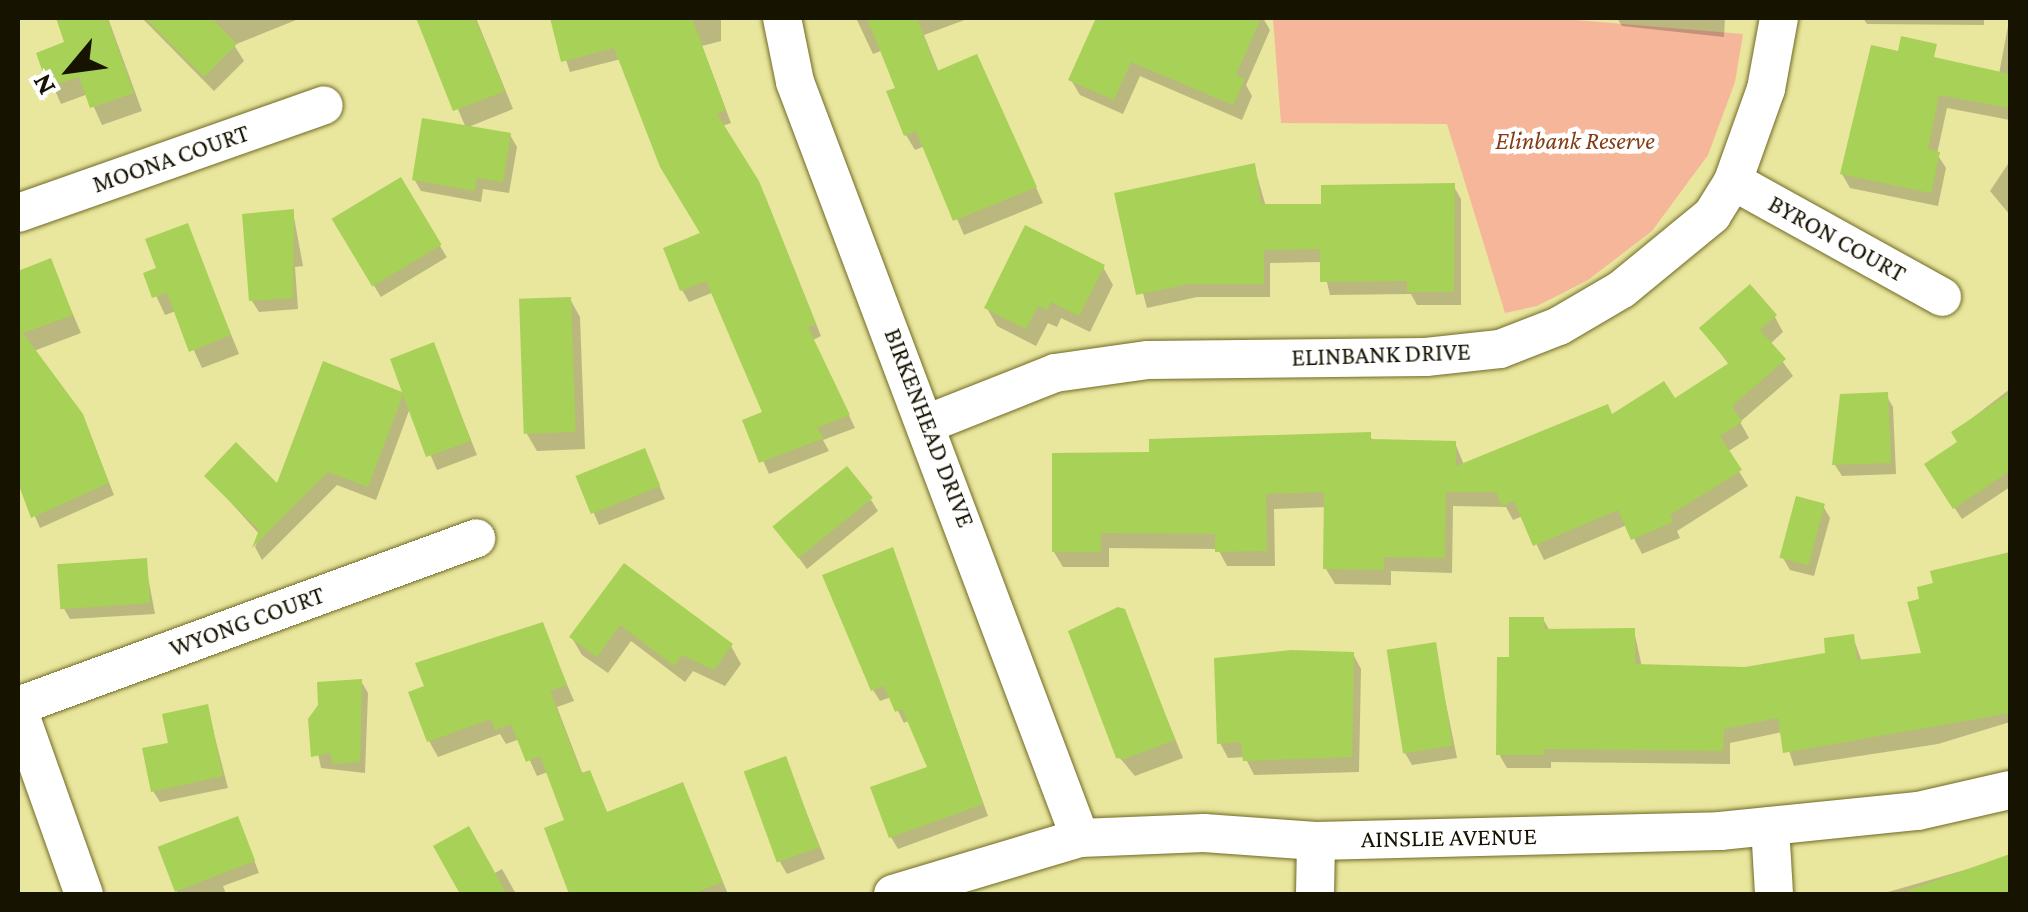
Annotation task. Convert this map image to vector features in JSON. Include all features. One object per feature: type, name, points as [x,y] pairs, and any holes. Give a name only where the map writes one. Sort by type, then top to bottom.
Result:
[{"type":"street","name":"BIRKENHEAD DRIVE","points":[[782,18],[800,99],[929,424],[1080,838]]},
{"type":"street","name":"ELINBANK DRIVE","points":[[929,424],[1055,373],[1148,360],[1426,357],[1500,349],[1560,326],[1636,279],[1712,214],[1733,181],[1766,88],[1779,18]]},
{"type":"street","name":"MOONA COURT","points":[[18,213],[324,105]]},
{"type":"street","name":"BYRON COURT","points":[[1733,181],[1942,297]]},
{"type":"street","name":"WYONG COURT","points":[[18,707],[476,538]]},
{"type":"street","points":[[18,707],[84,894]]},
{"type":"street","name":"AINSLIE AVENUE","points":[[893,894],[1080,838],[1204,833],[1316,841],[1770,826],[1918,811],[2010,790]]},
{"type":"street","points":[[1770,826],[1774,894]]},
{"type":"street","points":[[1315,894],[1316,841]]},
{"type":"green space","name":"Elinbank Reserve","points":[[1273,18],[1552,18],[1743,34],[1735,82],[1708,155],[1652,231],[1588,280],[1537,306],[1505,313],[1447,124],[1281,123]]},
{"type":"building","points":[[56,18],[107,18],[134,93],[90,108],[79,77],[48,87],[36,53],[64,42]]},
{"type":"building","points":[[145,18],[211,18],[237,44],[204,77]]},
{"type":"building","points":[[416,18],[475,18],[505,91],[453,111]]},
{"type":"building","points":[[550,18],[692,18],[726,110],[717,114],[759,181],[816,324],[808,327],[850,415],[817,428],[824,438],[759,463],[742,420],[762,412],[706,281],[680,291],[663,248],[700,233],[660,167],[614,48],[561,62]]},
{"type":"building","points":[[867,18],[917,18],[937,71],[977,54],[1037,187],[953,221],[916,131],[904,136],[886,91],[895,88]]},
{"type":"building","points":[[1096,18],[1261,18],[1236,75],[1245,79],[1233,105],[1131,62],[1114,100],[1068,80]]},
{"type":"building","points":[[1901,36],[1937,44],[1934,57],[2010,74],[2010,108],[1939,95],[1928,149],[1940,152],[1931,193],[1840,174],[1871,45],[1898,51]]},
{"type":"building","points":[[422,118],[511,133],[503,182],[477,178],[475,191],[412,180]]},
{"type":"building","points":[[1255,163],[1261,204],[1321,204],[1321,185],[1455,183],[1454,292],[1407,292],[1407,281],[1320,282],[1320,249],[1264,250],[1264,284],[1189,284],[1136,295],[1114,193]]},
{"type":"building","points":[[401,177],[442,245],[372,286],[332,219]]},
{"type":"building","points":[[294,209],[293,298],[249,301],[242,214]]},
{"type":"building","points":[[188,223],[231,335],[189,352],[167,293],[152,298],[143,273],[156,268],[145,239]]},
{"type":"building","points":[[1025,225],[1105,265],[1079,316],[1051,302],[1047,310],[1038,306],[1026,329],[984,308]]},
{"type":"building","points":[[51,258],[73,315],[23,333],[83,414],[109,483],[31,518],[18,483],[18,271]]},
{"type":"building","points":[[1750,284],[1777,315],[1760,330],[1786,359],[1732,406],[1742,422],[1720,436],[1742,470],[1670,515],[1673,522],[1631,540],[1618,510],[1533,546],[1514,501],[1502,506],[1496,492],[1446,492],[1445,558],[1384,557],[1384,570],[1323,569],[1324,492],[1266,494],[1267,551],[1215,552],[1215,534],[1101,533],[1101,552],[1052,552],[1052,453],[1149,452],[1149,439],[1371,432],[1371,439],[1456,441],[1456,466],[1608,404],[1612,414],[1664,381],[1675,398],[1729,363],[1699,328]]},
{"type":"building","points":[[571,297],[576,432],[524,434],[519,299]]},
{"type":"building","points":[[434,342],[471,441],[426,457],[403,395],[368,487],[328,472],[252,548],[259,530],[204,476],[236,442],[277,483],[323,361],[402,392],[390,359]]},
{"type":"building","points":[[1888,392],[1891,463],[1832,465],[1840,394]]},
{"type":"building","points":[[2010,393],[2010,471],[1953,509],[1924,464],[1957,442],[1951,432]]},
{"type":"building","points":[[645,448],[660,486],[591,514],[575,476]]},
{"type":"building","points":[[847,466],[873,498],[798,558],[772,526]]},
{"type":"building","points":[[1796,496],[1825,504],[1808,566],[1779,558]]},
{"type":"building","points":[[893,547],[983,804],[889,838],[870,787],[927,767],[902,709],[895,712],[884,686],[871,691],[822,575]]},
{"type":"building","points":[[2010,552],[2010,713],[1783,753],[1778,718],[1724,729],[1723,751],[1544,749],[1544,755],[1496,755],[1497,657],[1509,657],[1509,617],[1544,617],[1544,629],[1635,628],[1635,664],[1745,667],[1825,653],[1824,638],[1854,634],[1857,660],[1921,653],[1907,602],[1919,599],[1917,587],[1933,583],[1930,571]]},
{"type":"building","points":[[147,558],[150,603],[60,609],[57,564]]},
{"type":"building","points":[[624,563],[733,644],[714,670],[682,655],[674,666],[620,625],[597,657],[569,637]]},
{"type":"building","points":[[1118,607],[1125,609],[1175,740],[1124,759],[1116,758],[1068,631]]},
{"type":"building","points":[[543,622],[567,685],[550,691],[581,773],[590,770],[607,812],[683,782],[723,882],[692,894],[569,894],[544,828],[564,820],[540,756],[526,762],[511,724],[495,730],[491,719],[427,742],[408,692],[424,686],[415,663]]},
{"type":"building","points":[[1436,642],[1452,746],[1403,754],[1387,650]]},
{"type":"building","points":[[1291,650],[1354,652],[1352,757],[1243,761],[1241,742],[1217,744],[1214,658]]},
{"type":"building","points":[[362,679],[360,762],[333,764],[330,753],[311,757],[308,719],[318,705],[317,682]]},
{"type":"building","points":[[208,704],[223,776],[151,792],[142,748],[168,743],[162,714]]},
{"type":"building","points":[[786,756],[819,847],[777,863],[744,771]]},
{"type":"building","points":[[238,816],[255,861],[175,892],[158,847]]},
{"type":"building","points":[[469,826],[507,894],[460,894],[433,846]]},
{"type":"building","points":[[2010,854],[2010,894],[1909,894],[1909,890]]}]
